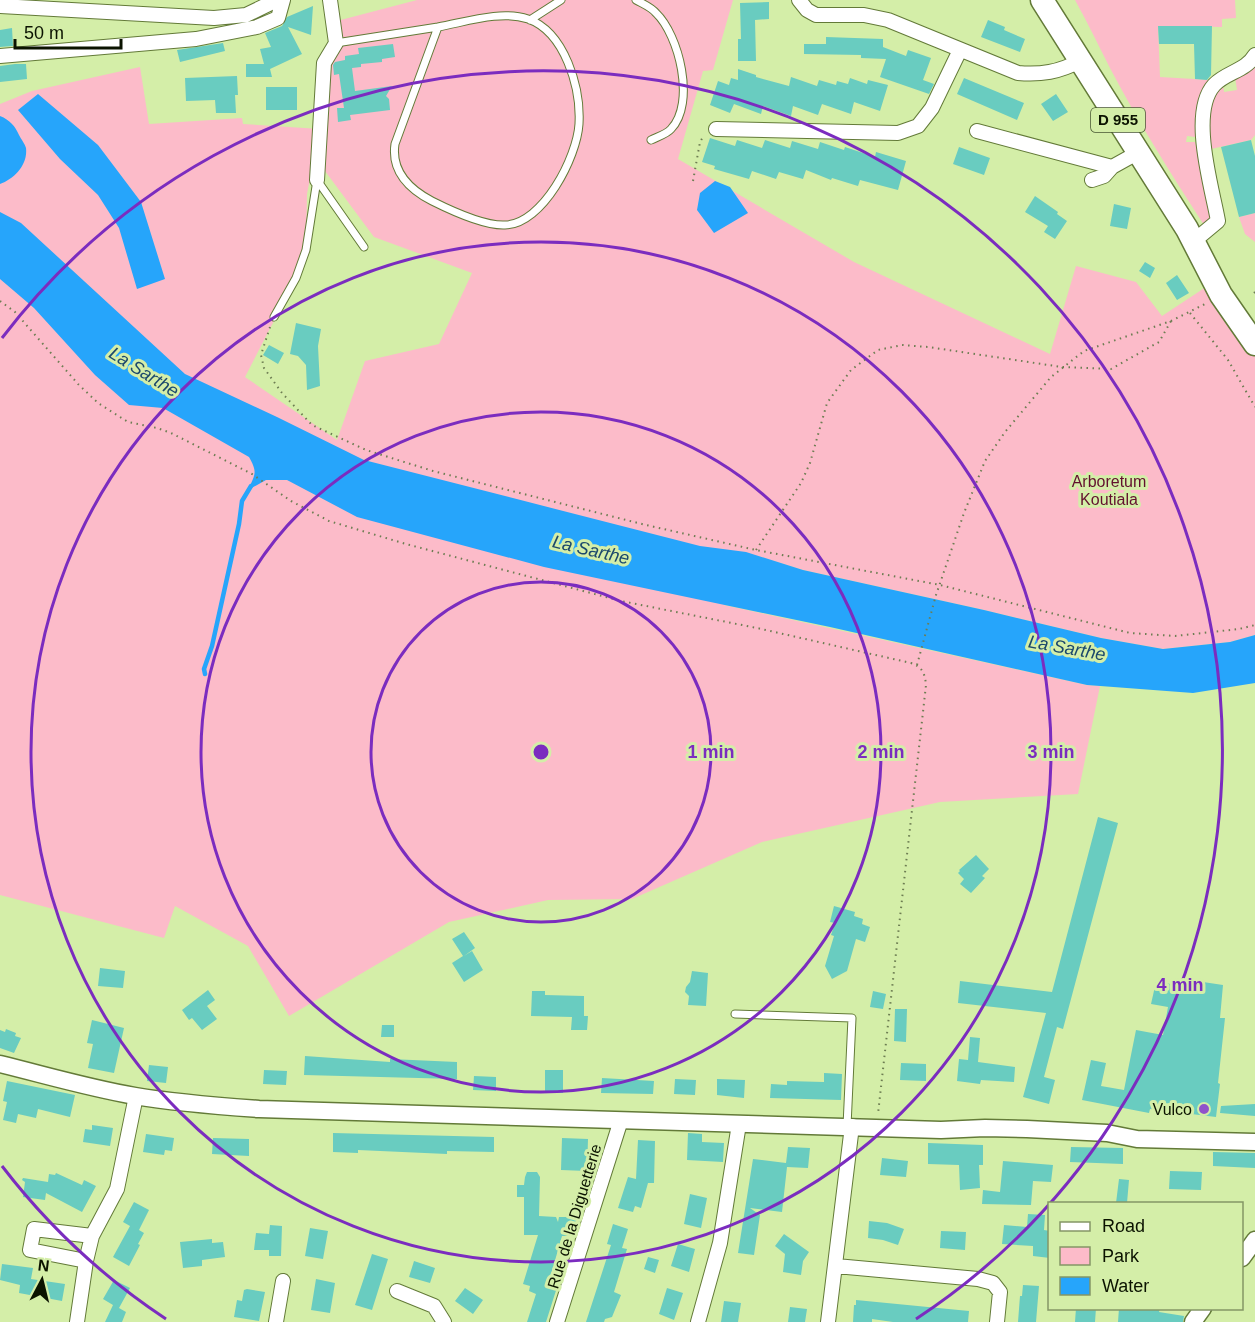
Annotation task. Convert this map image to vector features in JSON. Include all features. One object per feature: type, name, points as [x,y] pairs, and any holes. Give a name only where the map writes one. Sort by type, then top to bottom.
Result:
[{"type":"main road","name":"D 955","points":[[1042,0],[1194,241],[1210,277],[1255,344]]},
{"type":"main road","name":"D 955","points":[[1194,241],[1215,262],[1233,286],[1255,326]]},
{"type":"street","points":[[0,6],[214,18],[246,15],[277,0]]},
{"type":"street","points":[[0,56],[130,46],[196,39],[237,31],[257,27],[278,18],[283,0]]},
{"type":"street","points":[[317,180],[324,63],[336,43],[330,0]]},
{"type":"street","points":[[799,0],[807,10],[816,15],[864,15],[888,20],[1018,73],[1036,75],[1061,71],[1080,61]]},
{"type":"street","points":[[716,129],[897,133],[918,126],[932,108],[960,50]]},
{"type":"street","points":[[1194,241],[1218,222],[1201,126],[1206,96],[1216,83],[1250,64],[1255,55]]},
{"type":"street","points":[[977,131],[1112,167]]},
{"type":"street","points":[[1092,180],[1104,176],[1112,167],[1139,152]]},
{"type":"street","points":[[0,1064],[136,1096],[202,1105],[259,1109],[941,1130],[1027,1129],[1107,1133],[1137,1139],[1255,1142]]},
{"type":"street","points":[[77,1322],[92,1236],[117,1189],[136,1096]]},
{"type":"street","name":"Rue de la Diguetterie","points":[[557,1322],[621,1120]]},
{"type":"street","points":[[698,1322],[722,1233],[739,1124]]},
{"type":"street","points":[[828,1322],[836,1266],[849,1126]]},
{"type":"street","points":[[86,1261],[30,1250],[34,1229],[92,1236]]},
{"type":"street","points":[[1243,1257],[1255,1240]]},
{"type":"street","points":[[836,1266],[978,1279],[993,1283],[1000,1292],[997,1322]]},
{"type":"street","points":[[276,1322],[283,1281]]},
{"type":"street","points":[[397,1291],[434,1306],[444,1322]]},
{"type":"lane","points":[[530,20],[561,0]]},
{"type":"lane","points":[[636,0],[656,12],[672,36],[684,79],[681,112],[671,130],[651,140]]},
{"type":"lane","points":[[336,43],[504,16],[530,20],[553,35],[564,54],[576,90],[579,125],[570,158],[552,194],[532,215],[506,225],[483,221],[431,200],[403,179],[393,157],[395,144],[438,27]]},
{"type":"lane","points":[[317,180],[364,247]]},
{"type":"lane","points":[[274,317],[295,280],[306,250],[317,180]]},
{"type":"lane","points":[[735,1014],[852,1018],[849,1126]]},
{"type":"path","points":[[693,181],[700,142],[706,131],[716,129]]},
{"type":"path","points":[[917,665],[936,595],[964,513],[985,461],[1005,432],[1062,367],[1083,351],[1172,321],[1213,300]]},
{"type":"path","points":[[0,301],[15,312],[78,384],[99,403],[128,422],[157,428],[252,474],[291,501],[329,521],[621,602],[757,628],[917,665],[925,675],[926,685],[878,1117]]},
{"type":"path","points":[[1190,313],[1228,360],[1255,407]]},
{"type":"path","points":[[274,317],[261,354],[264,368],[282,393],[312,425],[366,450],[433,471],[636,522],[756,550],[940,585],[1130,633],[1175,636],[1255,625]]},
{"type":"path","points":[[756,550],[801,483],[810,463],[827,403],[851,370],[878,350],[902,345],[928,346],[1062,367],[1112,369],[1159,342],[1172,321]]},
{"type":"green space","name":"Arboretum Koutiala","points":[[417,0],[733,0],[713,70],[703,71],[678,159],[854,262],[1050,354],[1076,266],[1136,282],[1162,316],[1212,283],[1255,350],[1255,635],[1230,642],[1163,649],[1101,638],[803,570],[747,553],[724,605],[1100,686],[1078,794],[940,802],[762,842],[632,899],[548,900],[449,922],[289,1016],[248,946],[175,906],[164,938],[0,895],[0,104],[32,91],[140,67],[149,124],[242,118],[243,124],[320,129],[307,194],[306,250],[295,280],[245,377],[337,440],[365,361],[439,344],[472,273],[374,237],[325,171],[324,63],[336,43],[333,22]]},
{"type":"green space","points":[[1075,0],[1235,0],[1236,18],[1222,19],[1222,27],[1158,26],[1160,77],[1211,80],[1198,111],[1195,137],[1187,136],[1186,142],[1195,142],[1212,215],[1212,219],[1204,225],[1167,168],[1133,109]]},
{"type":"green space","points":[[1255,65],[1255,135],[1251,140],[1211,149],[1207,127],[1212,97],[1223,85],[1224,92],[1237,90],[1235,77]]},
{"type":"green space","points":[[1255,213],[1255,242],[1245,234],[1239,217]]},
{"type":"water","points":[[38,94],[98,145],[141,202],[165,279],[137,289],[119,228],[98,195],[60,159],[18,110]]},
{"type":"water","points":[[0,116],[16,129],[25,146],[26,154],[19,170],[10,179],[0,184]]},
{"type":"water","points":[[715,181],[730,187],[748,213],[714,233],[697,210],[700,193]]},
{"type":"water","name":"La Sarthe","points":[[0,212],[21,223],[185,374],[364,460],[700,546],[746,552],[803,570],[1101,638],[1163,649],[1230,642],[1255,635],[1255,683],[1193,693],[1087,685],[830,627],[544,567],[357,517],[287,480],[266,480],[248,490],[255,474],[249,457],[163,408],[129,405],[95,375],[34,308],[0,279]]},
{"type":"building","points":[[769,2],[769,19],[755,20],[756,61],[738,61],[738,39],[741,39],[740,3]]},
{"type":"building","points":[[313,6],[311,35],[288,27],[302,54],[270,69],[272,77],[246,77],[246,64],[264,64],[260,49],[271,47],[265,33],[282,26],[287,17]]},
{"type":"building","points":[[988,20],[1025,39],[1020,52],[981,37]]},
{"type":"building","points":[[1158,26],[1212,26],[1211,75],[1207,80],[1195,79],[1194,44],[1159,44]]},
{"type":"building","points":[[12,28],[13,46],[0,47],[0,30]]},
{"type":"building","points":[[826,37],[883,39],[883,47],[906,56],[908,50],[931,58],[923,80],[934,84],[929,94],[880,77],[886,59],[861,58],[861,55],[804,54],[804,44],[826,44]]},
{"type":"building","points":[[223,43],[225,51],[180,62],[177,50]]},
{"type":"building","points":[[393,44],[395,57],[352,68],[355,91],[392,86],[386,96],[389,99],[390,110],[350,115],[351,120],[338,122],[337,108],[344,108],[339,74],[334,75],[335,62],[345,60],[345,56],[359,54],[358,48]]},
{"type":"building","points":[[26,64],[27,79],[0,82],[0,66]]},
{"type":"building","points":[[738,69],[756,75],[756,77],[789,86],[791,77],[817,86],[819,80],[836,85],[837,81],[848,84],[850,78],[867,84],[868,80],[888,85],[880,111],[854,102],[851,114],[822,104],[818,115],[793,106],[791,116],[763,106],[761,114],[734,104],[730,113],[710,105],[718,81],[729,85],[731,78],[738,80]]},
{"type":"building","points":[[237,76],[236,113],[216,113],[215,100],[186,101],[185,78]]},
{"type":"building","points":[[964,78],[1024,103],[1017,120],[957,94]]},
{"type":"building","points":[[266,87],[297,87],[297,110],[266,110]]},
{"type":"building","points":[[1056,94],[1068,112],[1053,121],[1041,104]]},
{"type":"building","points":[[710,138],[735,146],[737,140],[762,148],[765,140],[790,148],[792,141],[818,149],[820,142],[875,157],[876,152],[906,161],[898,190],[860,180],[858,186],[832,178],[831,180],[806,170],[803,179],[779,172],[776,179],[752,171],[749,179],[714,169],[715,166],[702,162]]},
{"type":"building","points":[[1251,140],[1255,156],[1255,213],[1239,217],[1221,147]]},
{"type":"building","points":[[959,147],[990,158],[984,175],[953,164]]},
{"type":"building","points":[[1035,196],[1067,221],[1055,239],[1044,232],[1048,226],[1025,212]]},
{"type":"building","points":[[1114,204],[1131,208],[1127,229],[1110,226]]},
{"type":"building","points":[[1145,262],[1155,268],[1150,278],[1139,271]]},
{"type":"building","points":[[1177,275],[1189,293],[1177,300],[1166,283]]},
{"type":"building","points":[[296,323],[321,329],[318,346],[320,386],[307,390],[306,365],[298,356],[290,354]]},
{"type":"building","points":[[269,345],[284,353],[278,364],[263,355]]},
{"type":"building","points":[[1098,817],[1118,823],[1063,1029],[1057,1027],[1044,1077],[1055,1080],[1049,1104],[1023,1097],[1046,1013],[958,1003],[960,981],[1052,992]]},
{"type":"building","points":[[976,855],[989,869],[982,876],[985,878],[971,893],[960,884],[964,879],[958,873]]},
{"type":"building","points":[[834,906],[855,912],[854,916],[863,919],[862,924],[870,927],[865,942],[856,939],[847,971],[832,979],[825,966],[834,936],[831,935],[835,923],[830,922]]},
{"type":"building","points":[[464,932],[475,948],[464,956],[472,951],[483,970],[464,982],[452,963],[463,956],[452,939]]},
{"type":"building","points":[[100,968],[125,971],[123,988],[98,986]]},
{"type":"building","points":[[692,971],[708,973],[706,1006],[688,1005],[689,996],[685,992]]},
{"type":"building","points":[[1156,982],[1202,988],[1203,982],[1223,985],[1220,1018],[1225,1018],[1216,1117],[1150,1109],[1149,1113],[1082,1100],[1091,1060],[1106,1063],[1101,1086],[1124,1090],[1136,1030],[1163,1035],[1168,1007],[1151,1004]]},
{"type":"building","points":[[208,990],[215,1000],[207,1006],[217,1019],[202,1030],[192,1018],[189,1020],[182,1010]]},
{"type":"building","points":[[532,991],[545,991],[545,995],[584,996],[584,1016],[588,1016],[587,1030],[571,1030],[572,1017],[531,1016]]},
{"type":"building","points":[[873,991],[886,994],[883,1009],[870,1007]]},
{"type":"building","points":[[895,1009],[907,1009],[906,1042],[894,1041]]},
{"type":"building","points":[[92,1020],[124,1028],[114,1073],[88,1068],[93,1044],[87,1043]]},
{"type":"building","points":[[382,1025],[394,1025],[394,1037],[381,1037]]},
{"type":"building","points":[[6,1029],[21,1038],[14,1053],[0,1048],[0,1030],[5,1032]]},
{"type":"building","points":[[970,1037],[980,1038],[978,1062],[1015,1067],[1014,1082],[981,1080],[980,1084],[957,1081],[959,1059],[968,1060]]},
{"type":"building","points":[[305,1056],[390,1062],[390,1059],[457,1062],[457,1079],[304,1075]]},
{"type":"building","points":[[901,1063],[926,1064],[926,1081],[900,1080]]},
{"type":"building","points":[[149,1065],[168,1067],[166,1083],[147,1081]]},
{"type":"building","points":[[264,1070],[287,1071],[286,1085],[263,1084]]},
{"type":"building","points":[[545,1070],[563,1070],[563,1093],[545,1092]]},
{"type":"building","points":[[824,1073],[842,1074],[841,1100],[770,1098],[771,1084],[787,1085],[787,1081],[824,1082]]},
{"type":"building","points":[[474,1076],[496,1077],[496,1091],[473,1090]]},
{"type":"building","points":[[602,1078],[654,1081],[653,1094],[601,1093]]},
{"type":"building","points":[[675,1079],[696,1080],[695,1095],[674,1094]]},
{"type":"building","points":[[717,1079],[745,1080],[744,1098],[717,1095]]},
{"type":"building","points":[[7,1081],[75,1095],[70,1117],[38,1109],[36,1118],[18,1114],[16,1123],[3,1120],[7,1102],[3,1101]]},
{"type":"building","points":[[1255,1104],[1255,1116],[1220,1113],[1221,1106]]},
{"type":"building","points":[[92,1125],[113,1128],[110,1146],[83,1142],[85,1129],[92,1130]]},
{"type":"building","points":[[333,1133],[494,1137],[494,1152],[447,1151],[447,1154],[358,1150],[358,1153],[333,1152]]},
{"type":"building","points":[[688,1133],[702,1134],[702,1142],[724,1143],[723,1162],[687,1160]]},
{"type":"building","points":[[146,1134],[174,1138],[172,1151],[165,1150],[164,1155],[143,1152]]},
{"type":"building","points":[[213,1138],[249,1139],[249,1156],[212,1154]]},
{"type":"building","points":[[562,1138],[588,1139],[587,1171],[561,1170]]},
{"type":"building","points":[[638,1140],[655,1141],[654,1183],[648,1183],[641,1208],[635,1206],[633,1212],[618,1208],[628,1177],[636,1179]]},
{"type":"building","points":[[928,1143],[983,1145],[983,1165],[979,1165],[980,1188],[960,1190],[959,1165],[928,1164]]},
{"type":"building","points":[[788,1147],[810,1148],[808,1168],[787,1167],[782,1212],[750,1208],[760,1215],[754,1255],[738,1253],[753,1159],[786,1163]]},
{"type":"building","points":[[1071,1147],[1123,1148],[1123,1164],[1070,1162]]},
{"type":"building","points":[[1213,1152],[1255,1153],[1255,1168],[1213,1166]]},
{"type":"building","points":[[882,1158],[908,1161],[906,1177],[880,1175]]},
{"type":"building","points":[[1003,1161],[1053,1165],[1051,1182],[1033,1181],[1031,1205],[982,1204],[983,1190],[1000,1192]]},
{"type":"building","points":[[1170,1171],[1202,1172],[1201,1190],[1169,1189]]},
{"type":"building","points":[[527,1172],[537,1172],[540,1177],[539,1216],[556,1217],[558,1222],[559,1217],[581,1217],[575,1236],[562,1236],[550,1278],[559,1281],[546,1322],[527,1322],[536,1294],[529,1291],[530,1286],[523,1284],[538,1235],[524,1235],[524,1197],[517,1197],[517,1185],[524,1185]]},
{"type":"building","points":[[56,1173],[82,1185],[84,1180],[96,1186],[82,1212],[46,1193],[45,1200],[23,1197],[25,1182],[23,1178],[48,1182],[49,1174],[55,1175]]},
{"type":"building","points":[[1119,1179],[1129,1180],[1127,1202],[1116,1202]]},
{"type":"building","points":[[690,1194],[707,1198],[701,1228],[684,1224]]},
{"type":"building","points":[[134,1202],[149,1210],[139,1230],[144,1233],[138,1244],[140,1245],[129,1266],[113,1257],[130,1226],[123,1222]]},
{"type":"building","points":[[1028,1214],[1045,1215],[1044,1230],[1048,1231],[1048,1258],[1033,1256],[1033,1246],[1002,1244],[1004,1225],[1027,1227]]},
{"type":"building","points":[[869,1221],[887,1223],[904,1229],[898,1245],[868,1238]]},
{"type":"building","points":[[613,1224],[628,1229],[622,1248],[627,1249],[614,1292],[621,1295],[612,1317],[605,1319],[604,1322],[586,1322],[611,1245],[607,1244]]},
{"type":"building","points":[[270,1225],[282,1226],[281,1256],[269,1256],[269,1250],[254,1250],[256,1233],[269,1234]]},
{"type":"building","points":[[310,1228],[328,1231],[323,1259],[305,1256]]},
{"type":"building","points":[[941,1231],[966,1232],[965,1250],[940,1248]]},
{"type":"building","points":[[784,1234],[809,1252],[803,1261],[801,1275],[783,1272],[785,1254],[775,1246]]},
{"type":"building","points":[[212,1239],[212,1243],[223,1242],[225,1257],[202,1260],[202,1266],[183,1268],[180,1242]]},
{"type":"building","points":[[678,1244],[695,1249],[689,1272],[671,1266]]},
{"type":"building","points":[[372,1254],[388,1259],[372,1310],[355,1305]]},
{"type":"building","points":[[648,1257],[659,1260],[655,1273],[644,1269]]},
{"type":"building","points":[[414,1261],[435,1268],[430,1283],[409,1277]]},
{"type":"building","points":[[2,1264],[33,1268],[31,1279],[65,1284],[62,1301],[19,1293],[20,1285],[0,1280]]},
{"type":"building","points":[[316,1279],[335,1283],[330,1313],[311,1310]]},
{"type":"building","points":[[114,1280],[130,1288],[119,1308],[126,1312],[122,1322],[105,1322],[113,1305],[103,1299]]},
{"type":"building","points":[[1023,1285],[1039,1286],[1036,1322],[1018,1322]]},
{"type":"building","points":[[465,1288],[483,1300],[473,1314],[455,1301]]},
{"type":"building","points":[[667,1288],[683,1293],[674,1320],[659,1314]]},
{"type":"building","points":[[244,1290],[265,1292],[259,1321],[234,1317],[237,1300],[242,1301]]},
{"type":"building","points":[[856,1300],[969,1311],[968,1322],[893,1322],[872,1319],[872,1322],[853,1322]]},
{"type":"building","points":[[724,1301],[741,1303],[738,1322],[721,1322]]},
{"type":"building","points":[[790,1307],[807,1309],[805,1322],[788,1322]]},
{"type":"building","points":[[1076,1310],[1096,1310],[1095,1322],[1075,1322]]},
{"type":"building","points":[[1119,1310],[1160,1310],[1159,1312],[1184,1316],[1183,1322],[1118,1322]]},
{"type":"waterway","points":[[205,674],[204,669],[212,646],[242,501],[251,486]]},
{"type":"place","name":"Vulco","points":[[1204,1109]]}]
